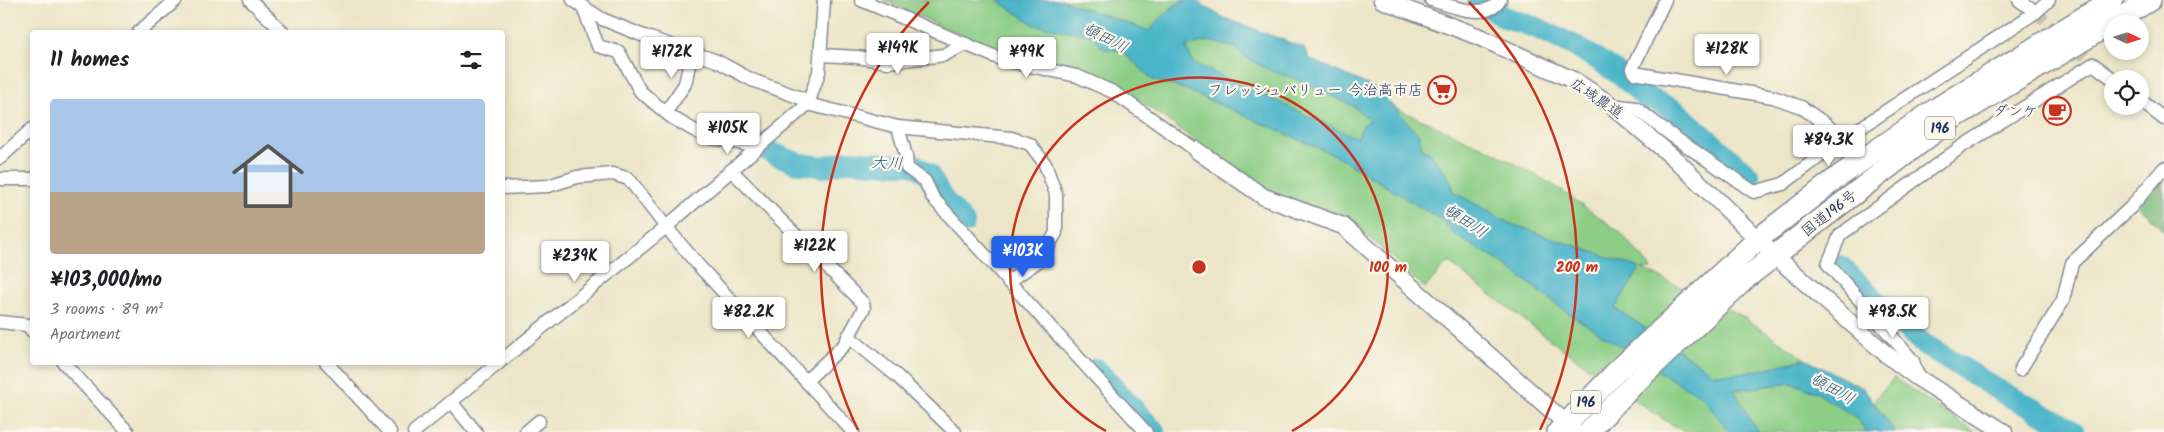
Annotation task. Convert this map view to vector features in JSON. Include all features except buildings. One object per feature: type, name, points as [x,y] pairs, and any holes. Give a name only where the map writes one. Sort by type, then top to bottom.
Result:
[{"type":"highway","name":"国道196号","points":[[1588,432],[1635,384],[1738,271],[1758,239],[1838,177],[1939,107],[2112,0]]},
{"type":"highway","name":"国道196号","points":[[1567,429],[1616,372],[1738,271],[1774,255],[1950,120],[2150,0]]},
{"type":"street","points":[[142,30],[176,0]]},
{"type":"street","points":[[250,0],[281,30]]},
{"type":"street","points":[[505,358],[666,227],[808,102],[819,72],[822,55],[824,0]]},
{"type":"street","points":[[861,0],[1003,60],[1077,76],[1113,92],[1264,198],[1343,226],[1567,429]]},
{"type":"street","name":"広域農道","points":[[1382,0],[1503,49],[1575,81],[1611,105],[1675,159],[1774,255],[1886,354],[1918,378],[2004,432]]},
{"type":"street","points":[[1431,0],[1472,11],[1485,11],[1496,6],[1500,0]]},
{"type":"street","points":[[2019,0],[2036,12]]},
{"type":"street","points":[[1611,105],[1636,108],[1670,135],[1754,192],[1783,184],[1842,140],[2036,12],[2049,0]]},
{"type":"street","points":[[1660,1],[1632,68],[1634,73],[1773,97],[1801,107],[1827,125],[1842,140]]},
{"type":"street","points":[[578,3],[602,18],[644,36],[718,61],[752,80],[808,102],[898,127],[1011,138],[1030,144],[1045,164],[1056,194],[1056,234],[1040,260],[1008,282]]},
{"type":"street","points":[[578,3],[598,46],[619,52],[640,91],[666,112],[706,137],[749,145],[756,149]]},
{"type":"street","points":[[822,55],[856,57],[888,62],[944,55],[966,44]]},
{"type":"street","points":[[666,112],[685,84],[692,52]]},
{"type":"street","points":[[1918,378],[1913,361],[1828,264],[1840,235],[1961,147],[2093,64],[2104,72]]},
{"type":"street","points":[[2149,107],[2164,118]]},
{"type":"street","points":[[898,127],[906,156],[907,168],[925,180],[933,198],[1008,282],[1069,345],[1146,432]]},
{"type":"street","points":[[0,158],[30,131]]},
{"type":"street","points":[[2020,370],[2063,300],[2072,263],[2131,207],[2164,168]]},
{"type":"street","points":[[731,170],[863,303],[864,308],[844,345],[806,381]]},
{"type":"street","points":[[505,188],[548,186],[577,177],[613,174],[629,179],[666,227],[853,432]]},
{"type":"street","points":[[0,179],[30,179]]},
{"type":"street","points":[[0,322],[28,325],[30,328]]},
{"type":"street","points":[[848,336],[897,376],[955,432]]},
{"type":"street","points":[[66,365],[128,432]]},
{"type":"street","points":[[329,365],[390,432]]},
{"type":"street","points":[[414,432],[496,365]]},
{"type":"street","points":[[451,402],[476,432]]},
{"type":"street","points":[[526,432],[539,421]]},
{"type":"green space","points":[[883,0],[997,0],[1035,25],[1092,35],[1104,49],[1121,50],[1153,80],[1184,89],[1337,156],[1443,221],[1454,234],[1505,265],[1564,310],[1668,377],[1702,396],[1730,432],[1684,432],[1649,410],[1550,340],[1448,262],[1425,288],[1349,219],[1267,192],[1139,100],[1093,75],[1027,58],[1007,55]]},
{"type":"green space","points":[[1061,0],[1187,0],[1173,6],[1149,31]]},
{"type":"green space","points":[[1208,41],[1234,47],[1249,59],[1271,71],[1292,77],[1353,106],[1371,121],[1364,123],[1357,139],[1192,63],[1186,46]]},
{"type":"green space","points":[[1393,107],[1492,151],[1555,186],[1620,232],[1652,269],[1642,269],[1742,316],[1805,359],[1747,373],[1714,374],[1615,308],[1640,268],[1511,224],[1454,192],[1444,170],[1429,152],[1422,151],[1422,145]]},
{"type":"green space","points":[[2164,174],[2164,232],[2137,205]]},
{"type":"green space","points":[[1894,378],[1975,432],[1895,432],[1873,401]]},
{"type":"green space","points":[[1792,383],[1816,392],[1857,418],[1866,432],[1760,432],[1755,428],[1733,390]]},
{"type":"water","name":"頓田川","points":[[997,0],[1061,0],[1149,31],[1173,6],[1188,0],[1197,1],[1220,16],[1304,48],[1310,59],[1377,89],[1419,135],[1422,151],[1429,152],[1447,175],[1454,192],[1511,224],[1640,268],[1615,308],[1714,374],[1747,373],[1805,359],[1863,388],[1895,432],[1866,432],[1857,418],[1816,392],[1792,383],[1734,390],[1755,428],[1760,432],[1730,432],[1702,396],[1668,377],[1564,310],[1505,265],[1454,234],[1443,221],[1337,156],[1184,89],[1153,80],[1121,50],[1104,49],[1092,35],[1035,25]],"holes":[[[1208,41],[1234,47],[1249,59],[1271,71],[1292,77],[1353,106],[1371,121],[1364,123],[1357,138],[1193,63],[1186,46]]]},
{"type":"waterway","points":[[1478,0],[1504,17],[1537,28],[1597,59],[1623,77],[1644,96],[1675,110],[1749,176]]},
{"type":"waterway","name":"大川","points":[[737,138],[752,140],[772,153],[797,163],[823,167],[847,161],[914,164],[929,175],[943,199],[964,223]]},
{"type":"waterway","points":[[1840,266],[1924,344],[2003,393],[2074,432]]},
{"type":"waterway","name":"大川","points":[[1096,369],[1155,432]]},
{"type":"tunnel","points":[[2036,12],[2093,64]]},
{"type":"place","name":"フレッシュバリュー 今治高市店","points":[[1442,90]]},
{"type":"place","name":"ダンケ","points":[[2057,111]]}]
